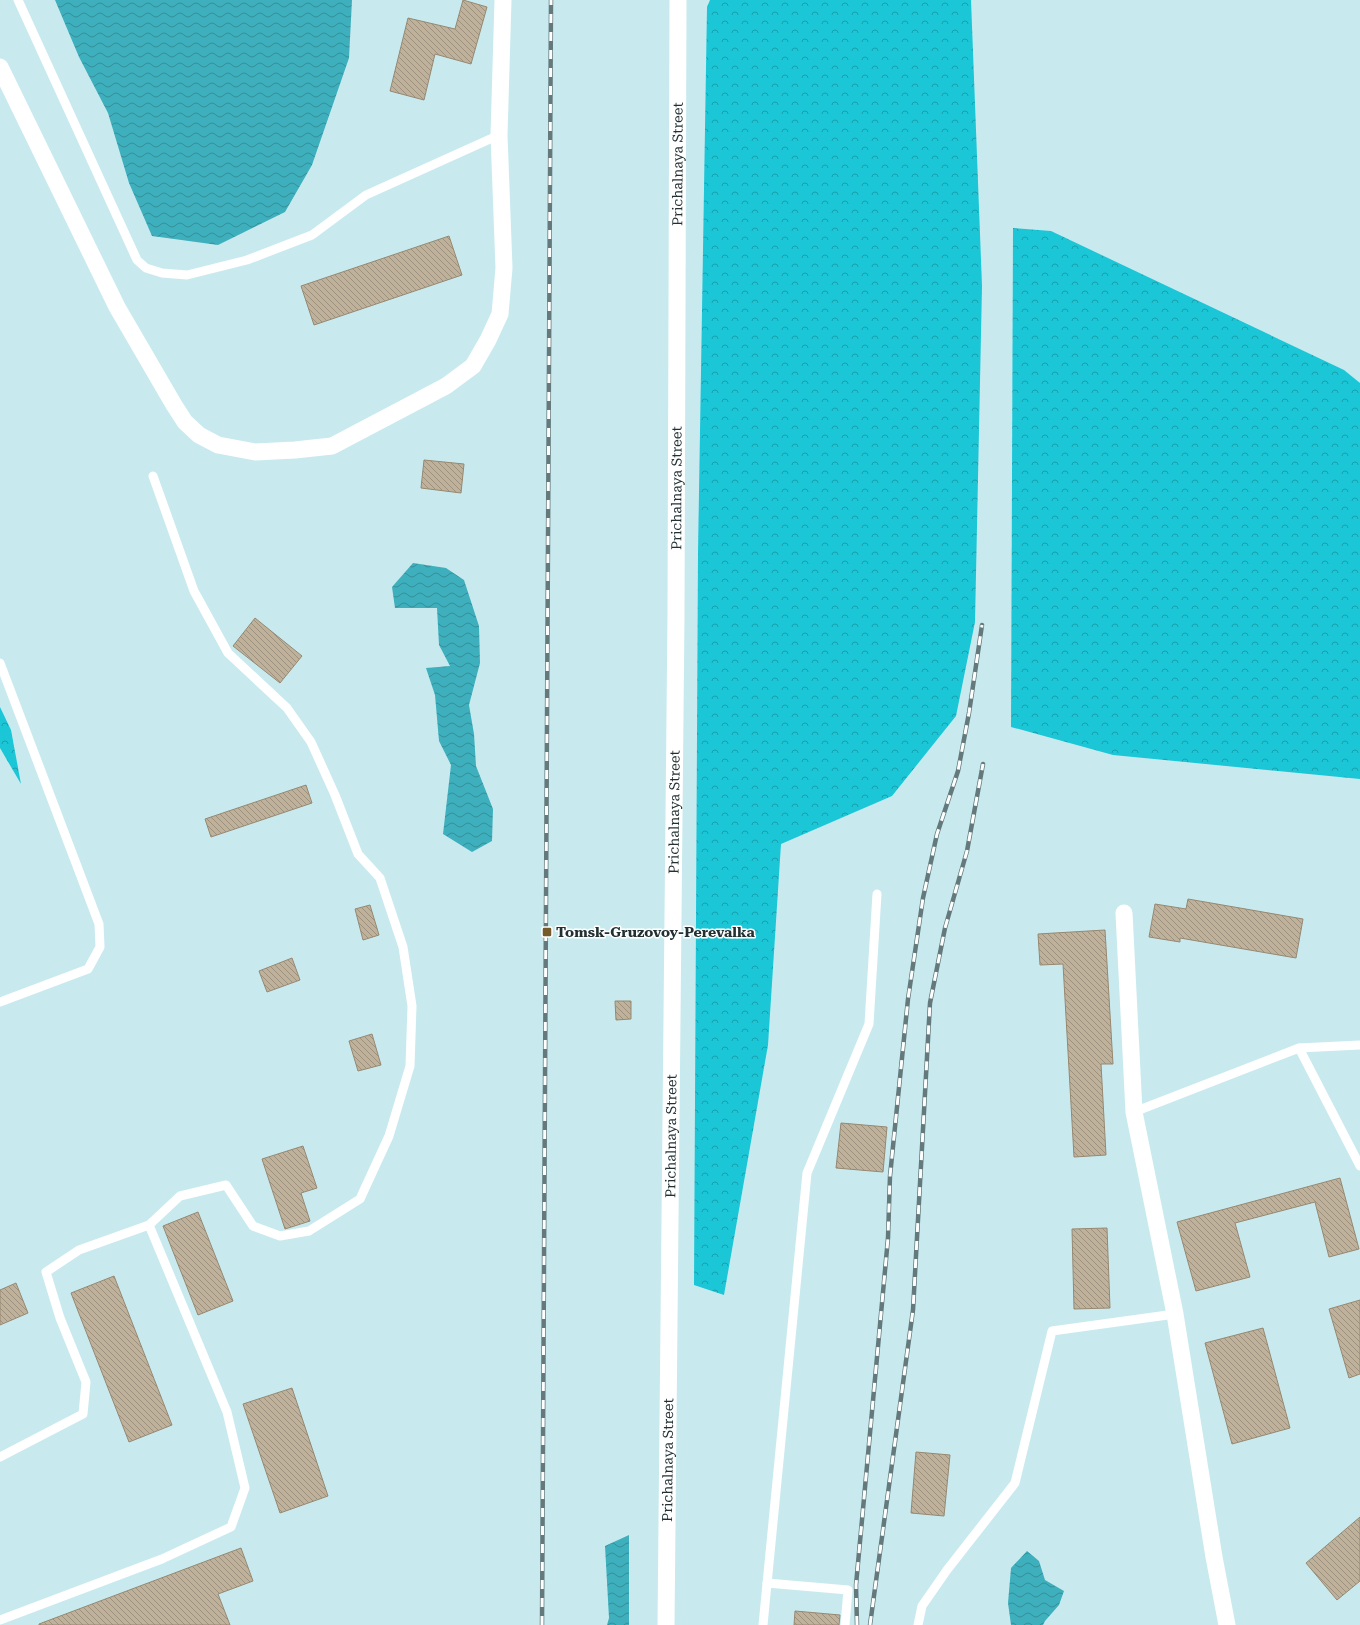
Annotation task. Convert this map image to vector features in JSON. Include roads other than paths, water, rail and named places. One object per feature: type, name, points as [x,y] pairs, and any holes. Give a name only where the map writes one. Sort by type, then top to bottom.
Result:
[{"type":"street","points":[[0,67],[117,308],[174,405],[186,422],[199,435],[218,445],[256,452],[332,446],[446,386],[473,366],[488,340],[500,314],[504,268],[499,135],[503,0]]},
{"type":"street","name":"Prichalnaya Street","points":[[666,1625],[676,630],[678,0]]},
{"type":"street","points":[[1124,913],[1134,1112],[1175,1314],[1214,1557],[1227,1625]]},
{"type":"lane","points":[[18,0],[137,260],[146,268],[162,273],[187,275],[247,260],[312,235],[366,195],[499,135]]},
{"type":"lane","points":[[0,1457],[83,1414],[86,1382],[60,1318],[46,1272],[79,1250],[149,1225],[180,1196],[226,1185],[253,1226],[280,1236],[309,1231],[360,1199],[389,1136],[410,1066],[412,1006],[402,948],[380,878],[358,854],[335,795],[311,742],[287,708],[228,653],[194,591],[153,476]]},
{"type":"lane","points":[[0,663],[99,924],[100,947],[88,969],[0,1002]]},
{"type":"lane","points":[[763,1625],[807,1173],[869,1024],[877,894]]},
{"type":"lane","points":[[1134,1112],[1298,1048],[1360,1045]]},
{"type":"lane","points":[[1298,1048],[1360,1166]]},
{"type":"lane","points":[[0,1620],[162,1559],[231,1527],[245,1488],[228,1412],[149,1225]]},
{"type":"lane","points":[[918,1625],[922,1606],[947,1570],[1015,1483],[1052,1330],[1175,1314]]},
{"type":"lane","points":[[767,1583],[848,1590],[845,1625]]},
{"type":"water","points":[[55,0],[352,0],[349,58],[312,165],[285,212],[218,245],[152,236],[129,183],[108,113],[79,57]]},
{"type":"water","points":[[413,563],[446,568],[464,580],[479,626],[480,663],[469,705],[474,734],[476,766],[493,809],[492,841],[472,852],[443,834],[451,765],[439,741],[435,695],[426,668],[450,666],[439,645],[437,608],[395,608],[392,587]]},
{"type":"water","points":[[629,1535],[629,1625],[607,1625],[609,1618],[605,1546]]},
{"type":"water","points":[[1027,1551],[1039,1561],[1045,1580],[1064,1591],[1059,1605],[1043,1625],[1011,1625],[1008,1603],[1011,1568]]},
{"type":"railway","points":[[542,1625],[551,0]]},
{"type":"railway","points":[[857,1625],[856,1585],[888,1238],[890,1176],[908,999],[923,898],[937,834],[958,771],[969,713],[982,625]]},
{"type":"railway","points":[[870,1625],[913,1310],[930,1003],[945,928],[967,851],[983,764]]},
{"type":"place","name":"Tomsk-Gruzovoy-Perevalka","points":[[547,932]]}]
